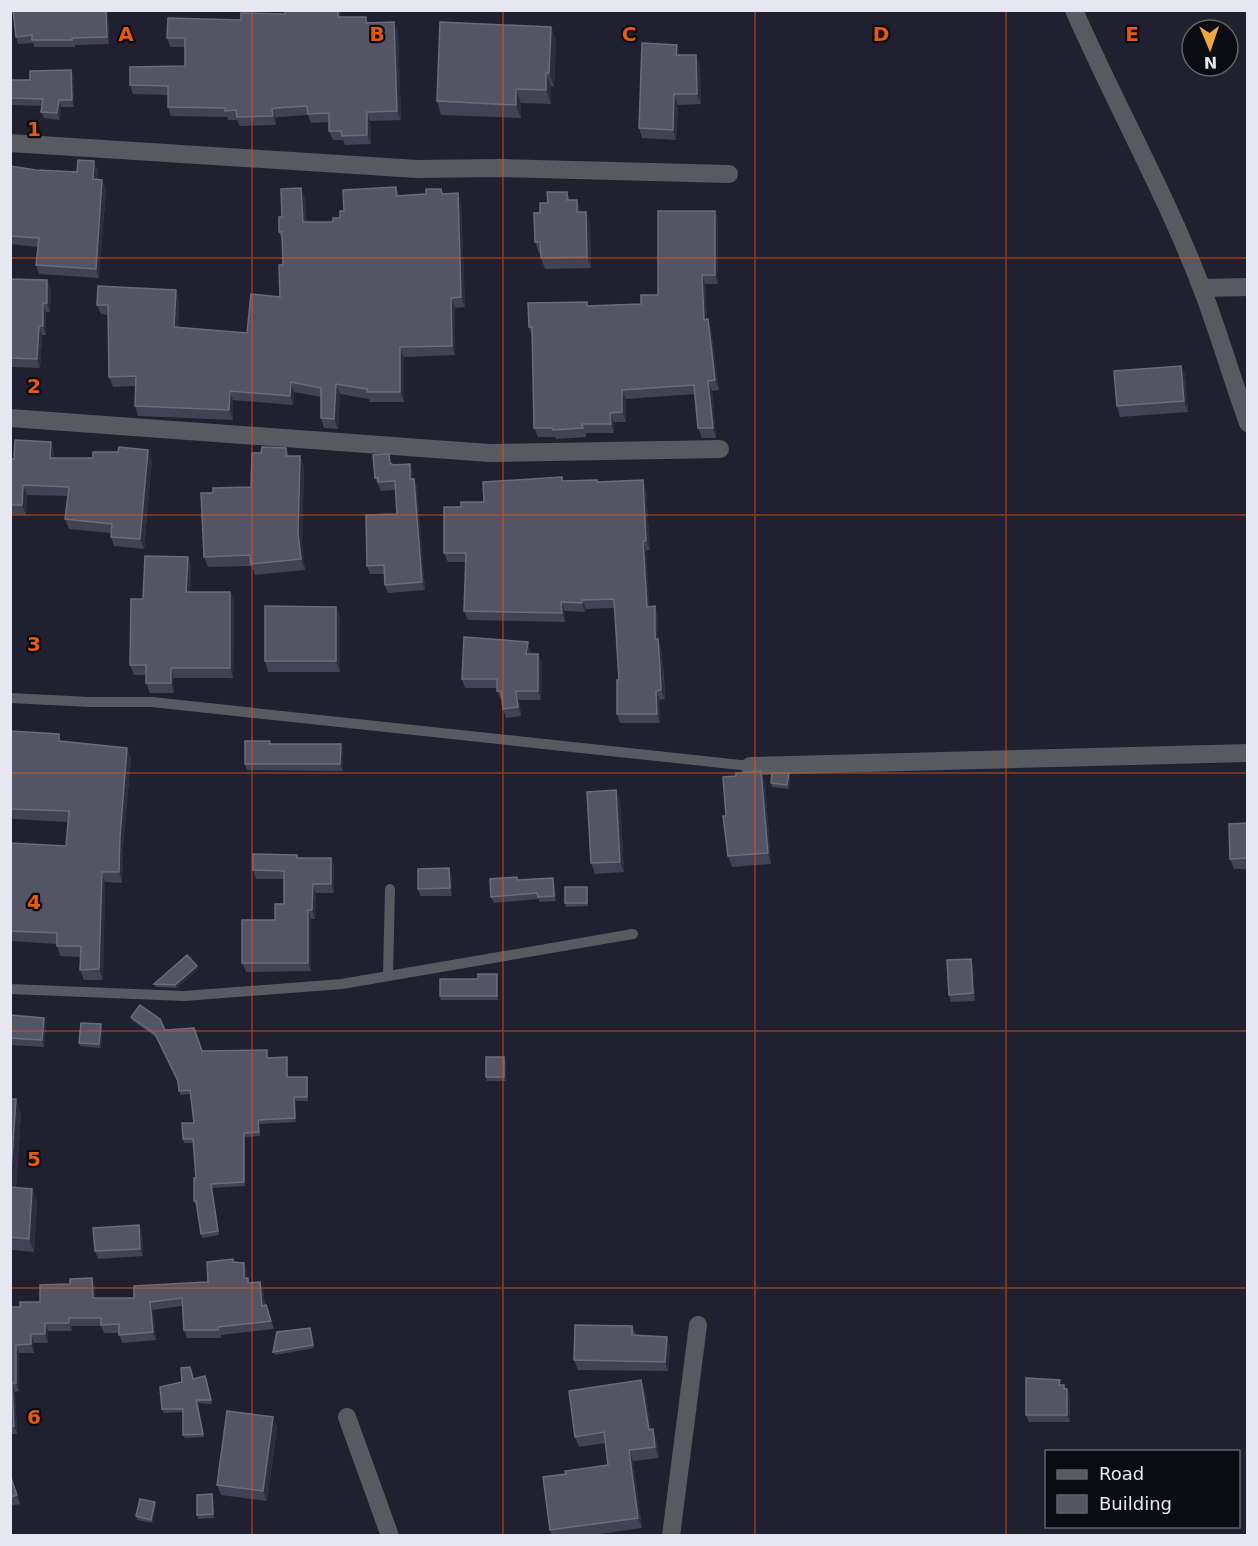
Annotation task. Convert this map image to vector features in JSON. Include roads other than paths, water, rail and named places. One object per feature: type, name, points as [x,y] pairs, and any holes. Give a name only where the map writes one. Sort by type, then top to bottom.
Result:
[{"type":"street","points":[[1074,10],[1202,288],[1248,423]]},
{"type":"street","points":[[10,142],[417,169],[501,168],[729,174]]},
{"type":"street","points":[[1202,288],[1248,286]]},
{"type":"street","points":[[10,418],[489,453],[720,449]]},
{"type":"street","points":[[750,766],[1248,753]]},
{"type":"street","points":[[671,1536],[698,1326]]},
{"type":"street","points":[[347,1417],[390,1536]]},
{"type":"lane","points":[[10,698],[152,702],[750,766]]},
{"type":"lane","points":[[388,975],[390,889]]},
{"type":"lane","points":[[10,989],[184,996],[342,984],[633,934]]}]
